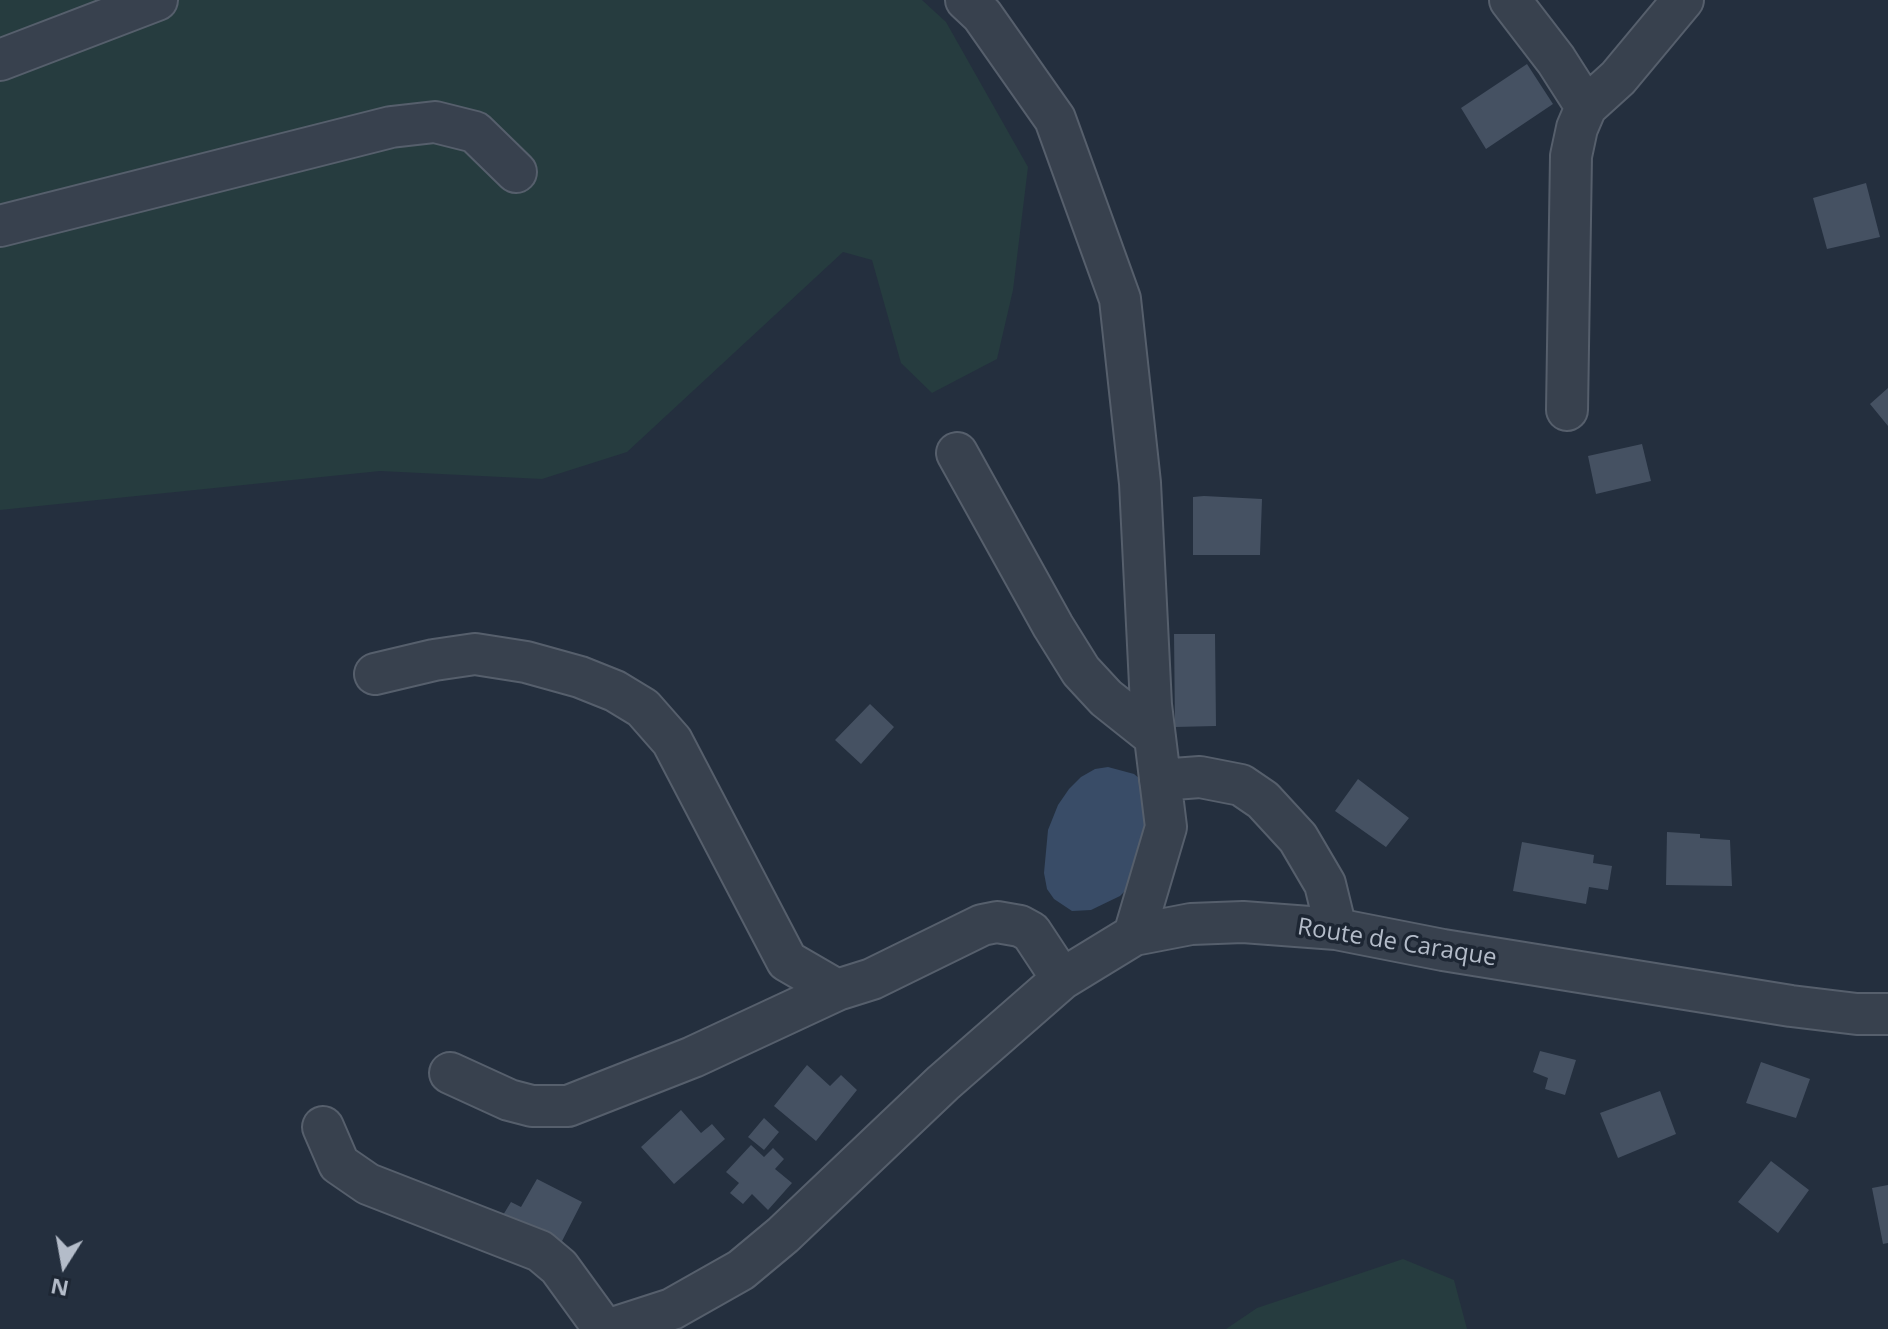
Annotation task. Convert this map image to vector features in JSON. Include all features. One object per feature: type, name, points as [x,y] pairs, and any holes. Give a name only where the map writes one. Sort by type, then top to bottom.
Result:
[{"type":"street","points":[[0,60],[157,0]]},
{"type":"street","points":[[966,0],[982,15],[1055,119],[1120,299],[1140,483],[1151,705],[1166,827],[1134,935]]},
{"type":"street","points":[[1510,0],[1556,60],[1586,107]]},
{"type":"street","points":[[1567,410],[1571,156],[1577,128],[1586,107],[1618,78],[1683,0]]},
{"type":"street","points":[[0,226],[391,127],[435,122],[475,132],[516,172]]},
{"type":"street","points":[[957,453],[1081,671],[1106,698],[1155,737]]},
{"type":"street","points":[[375,674],[475,654],[526,662],[580,677],[615,691],[643,708],[672,741],[787,961],[837,990]]},
{"type":"street","points":[[1160,780],[1200,777],[1241,785],[1263,800],[1298,838],[1325,884],[1336,929]]},
{"type":"street","points":[[450,1073],[509,1100],[532,1106],[568,1106],[693,1057],[837,990],[872,979],[982,925],[997,922],[1020,926],[1031,932],[1062,979]]},
{"type":"street","name":"Route de Caraque","points":[[607,1329],[672,1309],[741,1270],[783,1235],[943,1083],[1062,979],[1134,935],[1191,924],[1243,922],[1336,929],[1443,950],[1791,1006],[1857,1014],[1888,1014]]},
{"type":"street","points":[[323,1127],[339,1164],[368,1184],[540,1251],[559,1267],[607,1329]]},
{"type":"green space","points":[[0,0],[922,0],[946,22],[1028,167],[1013,290],[997,359],[932,393],[901,363],[872,260],[843,252],[627,452],[542,479],[380,471],[0,510]]},
{"type":"green space","points":[[1403,1259],[1454,1280],[1467,1329],[1226,1329],[1257,1308]]},
{"type":"water","points":[[1108,767],[1134,774],[1145,783],[1152,821],[1134,882],[1120,896],[1091,910],[1072,911],[1054,899],[1047,889],[1044,873],[1048,830],[1058,805],[1069,789],[1095,769]]},
{"type":"building","points":[[1527,64],[1553,104],[1486,149],[1461,108]]},
{"type":"building","points":[[1866,183],[1880,237],[1827,249],[1813,198]]},
{"type":"building","points":[[1888,388],[1888,426],[1870,404]]},
{"type":"building","points":[[1642,444],[1651,481],[1596,494],[1588,456]]},
{"type":"building","points":[[1193,497],[1262,499],[1260,555],[1193,555]]},
{"type":"building","points":[[1174,634],[1215,634],[1216,726],[1175,727]]},
{"type":"building","points":[[870,704],[894,727],[861,764],[835,740]]},
{"type":"building","points":[[1358,779],[1409,818],[1386,847],[1335,811]]},
{"type":"building","points":[[1667,832],[1730,840],[1732,886],[1666,885]]},
{"type":"building","points":[[1522,842],[1594,855],[1593,863],[1612,866],[1608,890],[1589,887],[1586,904],[1513,891]]},
{"type":"building","points":[[1540,1051],[1576,1060],[1565,1095],[1545,1089],[1548,1078],[1533,1072]]},
{"type":"building","points":[[1761,1062],[1810,1079],[1796,1118],[1746,1103]]},
{"type":"building","points":[[807,1065],[830,1086],[841,1075],[857,1090],[816,1141],[774,1106]]},
{"type":"building","points":[[1660,1091],[1676,1134],[1618,1158],[1600,1113]]},
{"type":"building","points":[[681,1110],[701,1133],[712,1124],[725,1139],[674,1184],[641,1147]]},
{"type":"building","points":[[764,1118],[779,1132],[764,1150],[748,1137]]},
{"type":"building","points":[[751,1145],[764,1157],[773,1148],[784,1159],[775,1169],[792,1183],[768,1210],[752,1194],[743,1204],[730,1193],[739,1183],[726,1172]]},
{"type":"building","points":[[1771,1161],[1809,1190],[1778,1233],[1738,1202]]},
{"type":"building","points":[[537,1179],[582,1202],[559,1247],[500,1220],[511,1202],[521,1207]]},
{"type":"building","points":[[1888,1185],[1888,1243],[1883,1244],[1872,1188]]}]
